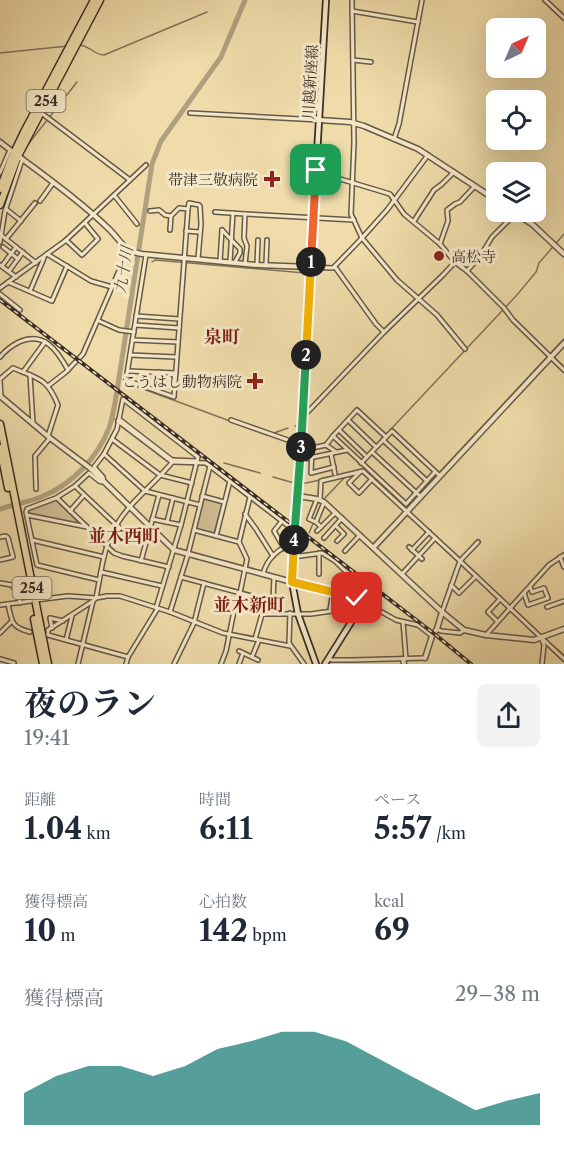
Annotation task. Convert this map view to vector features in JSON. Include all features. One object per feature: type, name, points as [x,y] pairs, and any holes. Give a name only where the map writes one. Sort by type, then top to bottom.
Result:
[{"type":"highway","name":"254","points":[[0,189],[94,0]]},
{"type":"highway","name":"254","points":[[3,207],[16,155],[100,0]]},
{"type":"highway","name":"254","points":[[0,424],[15,513],[46,664]]},
{"type":"highway","name":"254","points":[[0,448],[12,497]]},
{"type":"main road","name":"川越新座線","points":[[316,664],[298,614],[292,582],[326,0]]},
{"type":"main road","points":[[327,661],[360,607]]},
{"type":"street","points":[[352,0],[354,123],[351,214],[362,238],[397,280],[417,300],[437,315],[465,349]]},
{"type":"street","points":[[394,139],[399,124],[422,0]]},
{"type":"street","points":[[545,0],[564,18]]},
{"type":"street","points":[[352,11],[418,22]]},
{"type":"street","points":[[353,60],[371,62]]},
{"type":"street","points":[[309,94],[321,94]]},
{"type":"street","points":[[40,112],[130,180]]},
{"type":"street","points":[[190,113],[354,123],[418,149],[486,194]]},
{"type":"street","points":[[0,142],[94,214],[113,232],[121,244],[133,252],[232,263],[332,268],[362,238],[407,185],[428,155]]},
{"type":"street","points":[[0,173],[16,155]]},
{"type":"street","points":[[0,288],[66,240],[146,165]]},
{"type":"street","points":[[316,172],[387,192],[404,213],[440,244],[455,262],[564,370]]},
{"type":"street","points":[[414,222],[434,190],[454,172]]},
{"type":"street","points":[[40,201],[53,183]]},
{"type":"street","points":[[440,244],[448,221],[447,210],[460,202],[475,186]]},
{"type":"street","points":[[114,195],[137,224]]},
{"type":"street","points":[[6,239],[35,202]]},
{"type":"street","points":[[144,255],[126,380],[174,397],[189,203],[200,206],[198,259]]},
{"type":"street","points":[[3,207],[21,221]]},
{"type":"street","points":[[0,242],[3,207]]},
{"type":"street","points":[[170,230],[171,216],[179,208],[188,209]]},
{"type":"street","points":[[150,211],[159,210],[171,216]]},
{"type":"street","points":[[215,212],[354,220]]},
{"type":"street","points":[[232,263],[233,213]]},
{"type":"street","points":[[245,214],[244,238],[247,246],[245,264]]},
{"type":"street","points":[[466,271],[505,222]]},
{"type":"street","points":[[529,222],[564,254]]},
{"type":"street","points":[[66,240],[82,255],[98,239],[85,223]]},
{"type":"street","points":[[220,261],[222,230],[240,249],[240,253],[232,263]]},
{"type":"street","points":[[186,231],[200,232]]},
{"type":"street","points":[[1,235],[36,262]]},
{"type":"street","points":[[257,265],[258,240]]},
{"type":"street","points":[[266,264],[267,240]]},
{"type":"street","points":[[3,247],[18,259]]},
{"type":"street","points":[[16,247],[1,265],[16,277]]},
{"type":"street","points":[[48,386],[83,354],[128,250]]},
{"type":"street","points":[[9,271],[23,252]]},
{"type":"street","points":[[46,255],[91,280],[112,287]]},
{"type":"street","points":[[30,291],[46,255]]},
{"type":"street","points":[[302,417],[455,262]]},
{"type":"street","points":[[8,282],[52,301],[67,266]]},
{"type":"street","points":[[335,267],[384,332]]},
{"type":"street","points":[[0,294],[20,310]]},
{"type":"street","points":[[136,316],[180,319]]},
{"type":"street","points":[[98,321],[132,332]]},
{"type":"street","points":[[135,325],[179,328]]},
{"type":"street","points":[[0,357],[14,345],[37,338],[58,354],[68,370]]},
{"type":"street","points":[[133,340],[178,342]]},
{"type":"street","points":[[23,372],[45,342]]},
{"type":"street","points":[[374,548],[392,525],[407,512],[564,343]]},
{"type":"street","points":[[130,355],[177,357]]},
{"type":"street","points":[[36,489],[35,456],[49,437],[58,405],[43,381],[14,368],[0,380],[1,397],[49,437],[90,468],[174,550],[292,582],[359,596],[366,600],[360,607]]},
{"type":"street","points":[[128,370],[176,373]]},
{"type":"street","points":[[158,391],[159,372]]},
{"type":"street","points":[[30,375],[33,424]]},
{"type":"street","points":[[104,482],[103,477],[94,467],[104,454],[117,429],[123,399],[197,456],[182,525],[157,608],[126,664]]},
{"type":"street","points":[[333,467],[311,473],[312,448],[326,445],[357,410],[427,481]]},
{"type":"street","points":[[118,420],[173,461],[207,463],[295,531]]},
{"type":"street","points":[[231,420],[301,445]]},
{"type":"street","points":[[348,420],[376,447]]},
{"type":"street","points":[[339,430],[367,457]]},
{"type":"street","points":[[361,463],[392,431],[440,476]]},
{"type":"street","points":[[333,436],[405,504],[435,472]]},
{"type":"street","points":[[112,439],[160,475],[192,483]]},
{"type":"street","points":[[326,445],[333,453],[335,474]]},
{"type":"street","points":[[300,460],[347,450]]},
{"type":"street","points":[[372,452],[421,497]]},
{"type":"street","points":[[104,454],[145,491],[200,505]]},
{"type":"street","points":[[78,664],[104,558],[116,526],[130,507],[173,461]]},
{"type":"street","points":[[170,612],[188,554],[210,466]]},
{"type":"street","points":[[360,471],[349,483],[359,493],[372,479]]},
{"type":"street","points":[[335,512],[319,529],[316,522],[321,481],[363,471],[564,659]]},
{"type":"street","points":[[99,580],[37,565],[27,509],[56,498],[75,486],[89,473],[104,482]]},
{"type":"street","points":[[216,536],[230,481]]},
{"type":"street","points":[[75,486],[130,538],[146,542]]},
{"type":"street","points":[[70,511],[84,495]]},
{"type":"street","points":[[141,561],[159,495]]},
{"type":"street","points":[[202,496],[224,502]]},
{"type":"street","points":[[221,664],[247,558],[239,542],[250,496]]},
{"type":"street","points":[[298,496],[320,500],[335,512],[464,630],[486,635],[534,640],[564,629]]},
{"type":"street","points":[[56,498],[107,548],[118,555],[169,567]]},
{"type":"street","points":[[167,522],[173,498]]},
{"type":"street","points":[[316,522],[309,519],[320,500]]},
{"type":"street","points":[[245,514],[273,556]]},
{"type":"street","points":[[27,515],[87,528]]},
{"type":"street","points":[[324,538],[342,518]]},
{"type":"street","points":[[152,519],[182,525]]},
{"type":"street","points":[[282,521],[273,531],[284,548]]},
{"type":"street","points":[[340,530],[348,523]]},
{"type":"street","points":[[336,526],[344,534],[337,541]]},
{"type":"street","points":[[194,530],[239,542]]},
{"type":"street","points":[[420,558],[410,548],[429,532]]},
{"type":"street","points":[[345,551],[360,535]]},
{"type":"street","points":[[0,537],[7,536],[12,558],[0,560]]},
{"type":"street","points":[[402,574],[420,558],[435,538]]},
{"type":"street","points":[[32,540],[104,558]]},
{"type":"street","points":[[327,661],[404,661],[425,658],[460,561],[478,542]]},
{"type":"street","points":[[263,574],[273,556],[286,546],[294,546]]},
{"type":"street","points":[[6,550],[11,549]]},
{"type":"street","points":[[293,557],[319,553],[329,557],[362,584],[359,596],[360,607]]},
{"type":"street","points":[[319,553],[319,574]]},
{"type":"street","points":[[486,635],[549,565],[562,556],[564,567]]},
{"type":"street","points":[[101,572],[162,586]]},
{"type":"street","points":[[451,585],[459,593],[476,576]]},
{"type":"street","points":[[181,577],[270,601],[273,600],[274,577]]},
{"type":"street","points":[[0,583],[12,585],[20,603]]},
{"type":"street","points":[[174,664],[194,621],[204,583]]},
{"type":"street","points":[[524,593],[528,605],[548,598],[544,588],[532,592],[530,587]]},
{"type":"street","points":[[330,610],[333,591]]},
{"type":"street","points":[[0,604],[68,596],[94,599],[120,596],[229,634],[291,646]]},
{"type":"street","points":[[94,599],[72,616],[48,630],[48,635],[128,657]]},
{"type":"street","points":[[498,621],[488,612],[500,599]]},
{"type":"street","points":[[252,657],[266,600]]},
{"type":"street","points":[[547,607],[564,601]]},
{"type":"street","points":[[8,604],[12,621],[19,629],[30,632]]},
{"type":"street","points":[[262,614],[311,614],[360,607],[380,611],[393,618],[418,625],[432,636]]},
{"type":"street","points":[[393,618],[396,613]]},
{"type":"street","points":[[290,614],[288,637],[291,646],[304,664]]},
{"type":"street","points":[[66,640],[72,616]]},
{"type":"street","points":[[52,628],[50,618],[61,622]]},
{"type":"street","points":[[0,633],[12,621]]},
{"type":"street","points":[[403,621],[404,661]]},
{"type":"street","points":[[56,637],[61,622]]},
{"type":"street","points":[[436,629],[441,632],[460,633],[464,630]]},
{"type":"street","points":[[541,638],[544,645],[542,664]]},
{"type":"street","points":[[239,664],[241,652],[258,660]]},
{"type":"street","points":[[0,659],[14,663]]},
{"type":"shaded area","points":[[204,498],[222,504],[214,534],[196,529]]},
{"type":"shaded area","points":[[56,500],[80,526],[28,513],[28,510]]},
{"type":"waterway","name":"九十川","points":[[0,509],[41,497],[63,486],[82,470],[104,439],[115,401],[152,164],[161,141],[221,57],[245,0]]},
{"type":"waterway","points":[[79,45],[104,55],[207,12]]},
{"type":"waterway","points":[[0,53],[68,46]]},
{"type":"waterway","points":[[26,147],[77,82]]},
{"type":"waterway","points":[[400,437],[392,428],[516,296],[536,272],[539,263],[564,234]]},
{"type":"waterway","points":[[152,262],[155,260],[305,273],[307,276],[305,311]]},
{"type":"waterway","points":[[406,508],[564,339]]},
{"type":"waterway","points":[[127,383],[230,421]]},
{"type":"waterway","points":[[235,423],[267,435]]},
{"type":"waterway","points":[[274,433],[288,428]]},
{"type":"waterway","points":[[224,463],[260,473]]},
{"type":"waterway","points":[[273,477],[294,483]]},
{"type":"waterway","points":[[325,498],[345,477]]},
{"type":"waterway","points":[[374,479],[417,519]]},
{"type":"waterway","points":[[301,484],[320,480]]},
{"type":"waterway","points":[[309,533],[321,505]]},
{"type":"waterway","points":[[296,545],[304,543],[306,538]]},
{"type":"waterway","points":[[545,639],[564,655]]},
{"type":"railway","points":[[0,300],[471,664]]},
{"type":"place","name":"帯津三敬病院","points":[[272,179]]},
{"type":"place","name":"高松寺","points":[[439,256]]},
{"type":"place","name":"こうはし動物病院","points":[[255,381]]},
{"type":"district","name":"泉町","points":[[222,337]]},
{"type":"district","name":"並木西町","points":[[124,536]]},
{"type":"district","name":"並木新町","points":[[249,605]]},
{"type":"route","points":[[316,170],[292,582],[357,598]]}]
